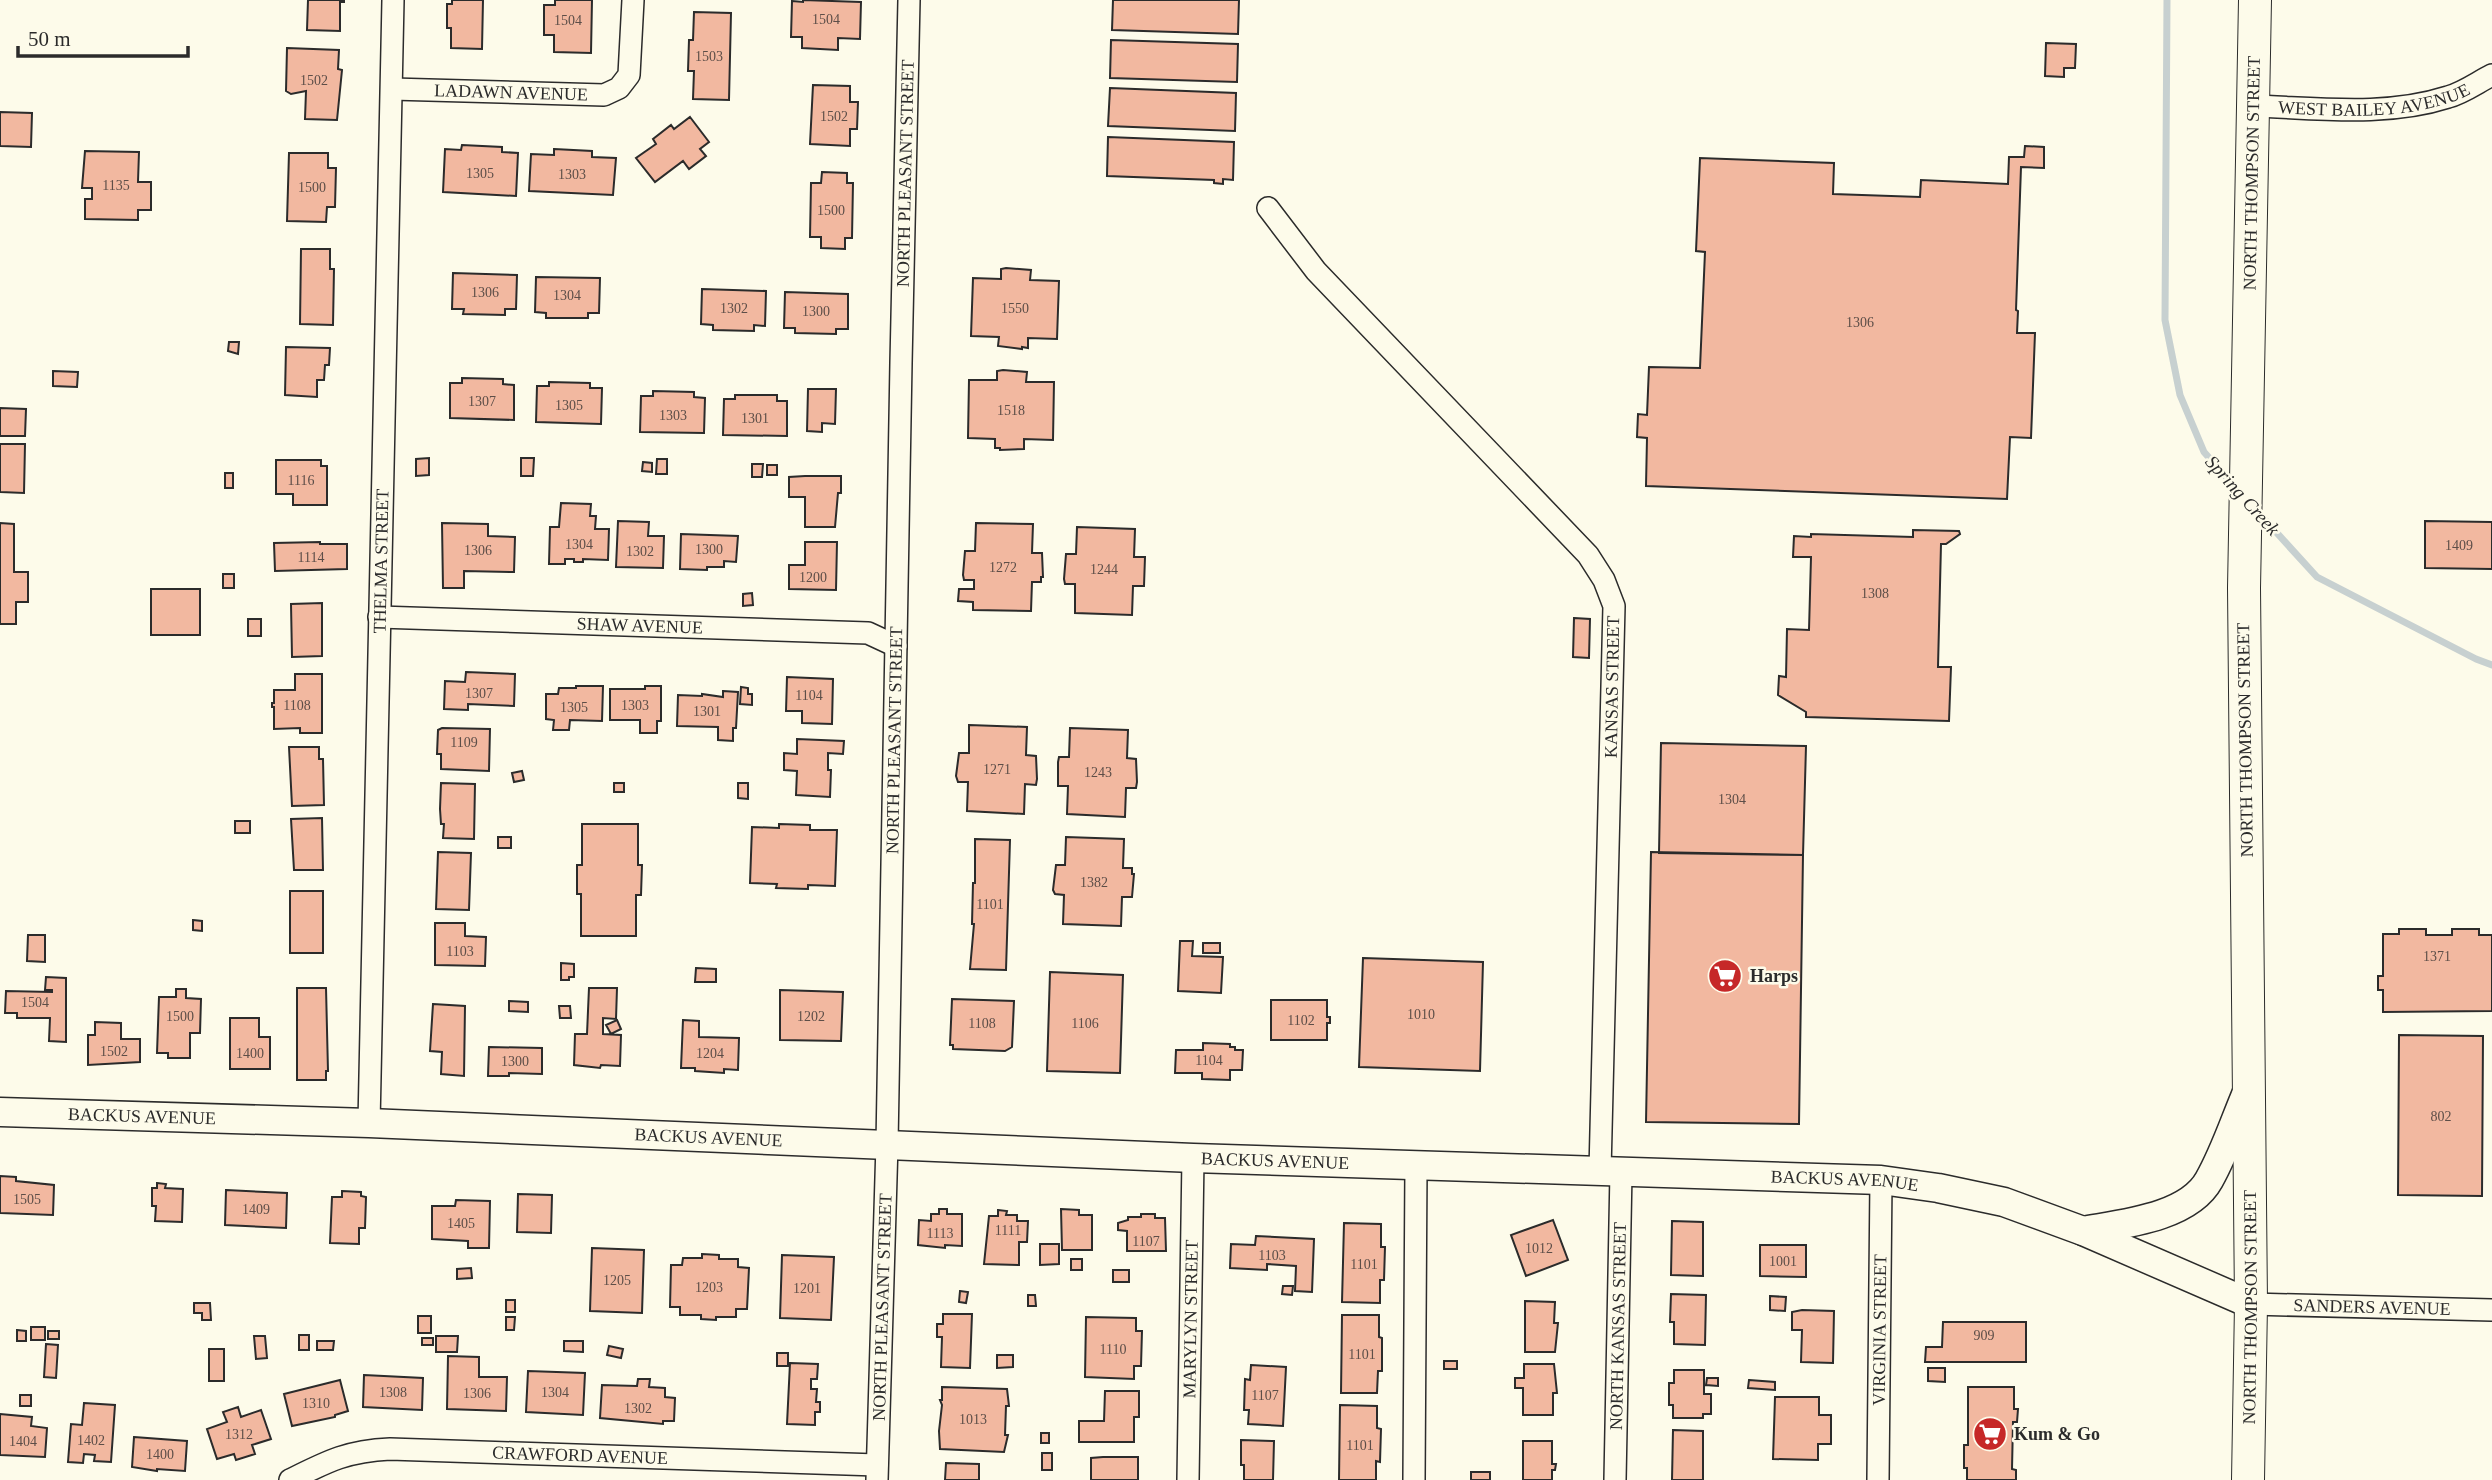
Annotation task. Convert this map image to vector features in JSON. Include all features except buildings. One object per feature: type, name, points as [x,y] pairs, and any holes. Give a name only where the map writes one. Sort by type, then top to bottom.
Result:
[{"type":"main road","name":"NORTH THOMPSON STREET","points":[[2248,1480],[2251,1304],[2244,588],[2255,0]]},
{"type":"street","name":"THELMA STREET","points":[[369,1123],[393,0]]},
{"type":"street","name":"LADAWN AVENUE","points":[[392,89],[604,95],[619,88],[629,75],[633,0]]},
{"type":"street","name":"NORTH PLEASANT STREET","points":[[877,1473],[887,1144],[909,0]]},
{"type":"street","name":"WEST BAILEY AVENUE","points":[[2253,106],[2366,110],[2410,107],[2451,97],[2492,75]]},
{"type":"street","name":"KANSAS STREET","points":[[1268,208],[1316,271],[1588,555],[1604,580],[1614,606],[1610,1172]]},
{"type":"street","name":"SHAW AVENUE","points":[[379,617],[868,633],[896,646]]},
{"type":"street","points":[[2082,1231],[2142,1221],[2186,1203],[2208,1182],[2249,1088]]},
{"type":"street","name":"BACKUS AVENUE","points":[[0,1112],[369,1123],[1193,1158],[1881,1180],[1938,1188],[2004,1202],[2082,1231],[2251,1304]]},
{"type":"street","name":"MARYLYN STREET","points":[[1188,1480],[1193,1158]]},
{"type":"street","points":[[1414,1480],[1416,1166]]},
{"type":"street","name":"NORTH KANSAS STREET","points":[[1610,1172],[1615,1480]]},
{"type":"street","name":"VIRGINIA STREET","points":[[1878,1480],[1881,1180]]},
{"type":"street","name":"SANDERS AVENUE","points":[[2251,1304],[2492,1310]]},
{"type":"street","name":"CRAWFORD AVENUE","points":[[290,1480],[333,1459],[361,1450],[390,1448],[877,1473]]},
{"type":"waterway","name":"Spring Creek","points":[[2167,0],[2165,320],[2180,395],[2204,452],[2236,488]]},
{"type":"waterway","name":"Spring Creek","points":[[2256,510],[2317,577],[2492,665]]},
{"type":"place","name":"Harps","points":[[1725,976]]},
{"type":"place","name":"Kum & Go","points":[[1990,1434]]}]
